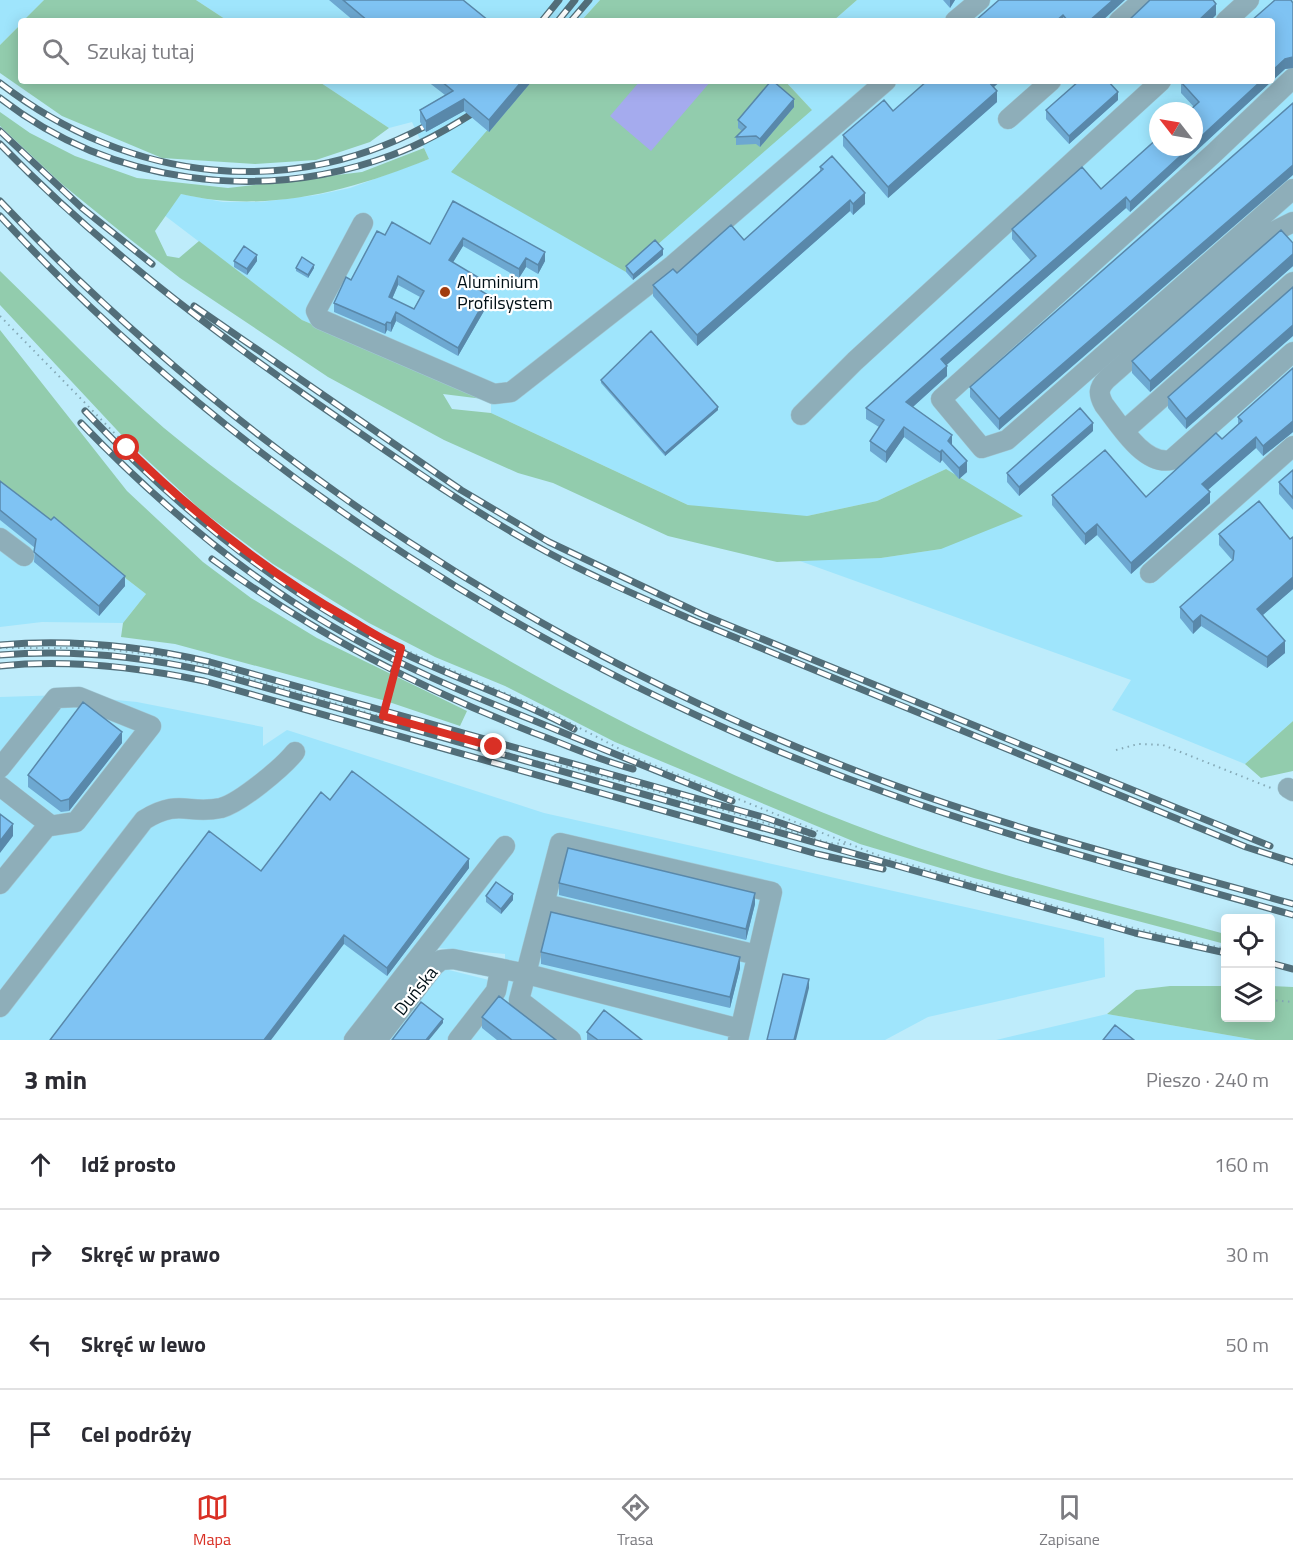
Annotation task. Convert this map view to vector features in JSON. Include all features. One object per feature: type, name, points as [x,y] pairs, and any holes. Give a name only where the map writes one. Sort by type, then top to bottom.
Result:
[{"type":"street","points":[[959,18],[980,0]]},
{"type":"street","points":[[1122,18],[1143,0]]},
{"type":"street","points":[[1229,18],[1249,0]]},
{"type":"street","points":[[1293,78],[1214,154],[941,399],[982,448],[1007,440],[1293,189]]},
{"type":"street","points":[[363,223],[316,311],[320,319],[494,394],[503,395],[511,392],[673,265],[883,84]]},
{"type":"street","points":[[1008,119],[1048,84]]},
{"type":"street","points":[[801,415],[855,361],[1158,84]]},
{"type":"street","points":[[1293,222],[1275,231],[1100,386],[1099,396],[1104,405],[1146,453],[1163,462],[1172,460],[1293,352]]},
{"type":"street","points":[[1125,430],[1293,282]]},
{"type":"street","points":[[1150,573],[1293,446]]},
{"type":"street","points":[[0,538],[24,556]]},
{"type":"street","points":[[0,768],[56,698],[79,698],[152,726],[76,822],[50,826],[0,786]]},
{"type":"street","points":[[0,1007],[144,820],[174,806],[222,808],[283,767],[295,752]]},
{"type":"street","points":[[0,884],[49,824]]},
{"type":"street","points":[[468,1037],[496,991],[500,971],[527,974],[739,1035],[772,892],[560,843],[527,974],[519,1000],[571,1040]]},
{"type":"street","points":[[354,1040],[505,846]]},
{"type":"street","points":[[545,904],[757,955]]},
{"type":"street","name":"Duńska","points":[[377,1040],[441,960],[453,960],[500,971]]},
{"type":"path","points":[[0,316],[174,494],[274,572],[329,608],[401,648],[551,713],[639,759],[877,855],[1125,926],[1221,948]]},
{"type":"path","points":[[0,648],[90,648],[178,658],[539,762],[574,768],[723,810],[829,843],[848,844]]},
{"type":"path","points":[[383,716],[401,648]]},
{"type":"path","points":[[1116,750],[1138,744],[1163,745],[1271,788],[1291,789]]},
{"type":"path","points":[[1275,1000],[1293,1002]]},
{"type":"shaded area","points":[[0,0],[44,0],[26,18],[18,18],[18,27],[0,45]]},
{"type":"shaded area","points":[[196,0],[600,0],[584,18],[223,18]]},
{"type":"shaded area","points":[[857,0],[1293,0],[1293,721],[1245,764],[1112,710],[1131,680],[797,560],[881,558],[941,549],[946,469],[877,501],[807,516],[755,516],[688,505],[491,413],[491,400],[302,320],[164,215],[181,194],[223,202],[261,202],[317,195],[350,188],[429,159],[412,122],[389,128],[323,84],[559,84],[812,110],[788,84],[1275,84],[1275,18],[836,18]]},
{"type":"shaded area","points":[[637,84],[708,84],[651,151],[610,116]]},
{"type":"shaded area","points":[[0,481],[146,594],[123,623],[42,622],[0,627]]},
{"type":"shaded area","points":[[65,695],[137,702],[263,727],[263,746],[287,730],[544,813],[1104,938],[1105,977],[928,1017],[885,1040],[386,1040],[441,968],[505,984],[505,954],[437,948],[364,1040],[0,1040],[0,697]]},
{"type":"shaded area","points":[[1107,1014],[1256,1040],[996,1040]]},
{"type":"green space","points":[[44,0],[196,0],[223,18],[26,18]]},
{"type":"green space","points":[[600,0],[857,0],[836,18],[584,18]]},
{"type":"green space","points":[[18,27],[18,84],[323,84],[389,128],[370,142],[316,160],[255,164],[162,158],[62,116],[0,73],[0,45]]},
{"type":"green space","points":[[527,84],[788,84],[812,110],[626,272],[451,172]]},
{"type":"green space","points":[[0,112],[30,133],[75,156],[137,178],[228,188],[362,172],[424,148],[429,159],[369,181],[307,196],[244,201],[213,200],[181,194],[155,231],[167,256],[179,258],[199,241],[302,320],[491,400],[443,394],[452,409],[491,413],[688,505],[807,516],[877,501],[946,469],[1023,516],[941,549],[881,558],[777,562],[668,536],[553,483],[518,473],[444,440],[328,377],[180,278],[131,240],[63,185],[0,126]]},
{"type":"green space","points":[[0,271],[122,390],[164,428],[233,482],[417,605],[545,681],[611,716],[746,780],[884,836],[968,864],[1221,933],[1221,943],[974,878],[860,844],[615,742],[505,686],[435,657],[369,623],[273,564],[202,511],[130,444],[0,305]]},
{"type":"green space","points":[[0,330],[127,491],[203,562],[251,598],[317,638],[467,711],[460,726],[386,701],[175,644],[121,637],[123,623],[146,594],[0,481]]},
{"type":"green space","points":[[1293,721],[1293,771],[1261,778],[1245,764]]},
{"type":"green space","points":[[1170,986],[1221,986],[1221,1022],[1275,1022],[1275,986],[1293,987],[1293,1040],[1256,1040],[1107,1014],[1136,990]]},
{"type":"building","points":[[343,0],[463,0],[485,18],[364,18]]},
{"type":"building","points":[[999,0],[1113,0],[1092,18],[1066,18],[1063,15],[1060,18],[978,18]]},
{"type":"building","points":[[1150,0],[1213,0],[1216,4],[1201,18],[1131,18]]},
{"type":"building","points":[[1275,0],[1291,0],[1293,3],[1293,57],[1285,59],[1275,68],[1275,18],[1254,18]]},
{"type":"building","points":[[445,84],[519,84],[489,120],[464,99],[426,121],[420,110],[453,91]]},
{"type":"building","points":[[768,84],[776,84],[794,99],[760,139],[756,136],[736,137],[746,127],[738,120]]},
{"type":"building","points":[[924,84],[991,84],[997,91],[888,187],[843,135],[884,100],[893,111]]},
{"type":"building","points":[[1076,84],[1111,84],[1118,92],[1069,136],[1046,110]]},
{"type":"building","points":[[1183,84],[1258,84],[1203,135],[1203,102],[1199,102]]},
{"type":"building","points":[[1293,103],[1293,165],[999,419],[970,387]]},
{"type":"building","points":[[1149,146],[1149,156],[1180,156],[1130,202],[1126,197],[941,359],[947,366],[906,402],[952,435],[948,441],[967,461],[959,468],[942,450],[940,452],[904,427],[886,452],[870,441],[884,420],[866,408],[1036,256],[1012,229],[1082,167],[1101,189]]},
{"type":"building","points":[[832,156],[865,193],[853,204],[850,200],[697,335],[653,285],[673,269],[677,273],[731,225],[744,240],[823,169],[820,167]]},
{"type":"building","points":[[453,201],[545,252],[538,265],[526,258],[519,269],[463,238],[449,260],[481,279],[476,288],[488,295],[458,348],[396,312],[391,323],[387,322],[385,325],[334,303],[346,277],[351,280],[377,231],[385,235],[392,222],[430,244]],"holes":[[[398,276],[424,291],[414,309],[389,297]]]},
{"type":"building","points":[[1281,230],[1293,243],[1293,254],[1150,381],[1132,361]]},
{"type":"building","points":[[655,240],[663,249],[633,275],[626,266]]},
{"type":"building","points":[[244,246],[257,255],[247,269],[234,261]]},
{"type":"building","points":[[302,257],[314,265],[308,275],[296,268]]},
{"type":"building","points":[[1293,287],[1293,325],[1186,419],[1168,397]]},
{"type":"building","points":[[651,331],[718,407],[665,453],[601,380]]},
{"type":"building","points":[[1293,368],[1293,421],[1263,446],[1256,437],[1202,484],[1210,492],[1131,563],[1097,524],[1085,534],[1052,495],[1105,450],[1146,497],[1216,433],[1222,439],[1242,421],[1238,417]]},
{"type":"building","points":[[1080,408],[1093,423],[1019,487],[1007,473]]},
{"type":"building","points":[[1293,470],[1293,498],[1279,482]]},
{"type":"building","points":[[0,481],[51,520],[54,517],[125,576],[99,606],[34,552],[36,539],[0,510]]},
{"type":"building","points":[[1259,501],[1290,539],[1293,537],[1293,577],[1257,609],[1285,641],[1267,657],[1201,615],[1193,622],[1180,607],[1233,560],[1234,551],[1219,534]]},
{"type":"building","points":[[83,702],[122,732],[69,799],[61,801],[28,775]]},
{"type":"building","points":[[352,771],[469,859],[387,968],[344,935],[264,1040],[50,1040],[209,831],[261,871],[321,792],[330,800]]},
{"type":"building","points":[[0,814],[13,824],[0,841]]},
{"type":"building","points":[[568,848],[755,893],[746,929],[559,883]]},
{"type":"building","points":[[496,882],[513,894],[501,909],[486,896]]},
{"type":"building","points":[[551,912],[740,957],[730,997],[541,952]]},
{"type":"building","points":[[783,974],[809,979],[794,1040],[767,1040]]},
{"type":"building","points":[[499,996],[556,1040],[512,1040],[482,1017]]},
{"type":"building","points":[[421,1002],[443,1019],[426,1040],[392,1040]]},
{"type":"building","points":[[604,1010],[642,1040],[598,1040],[587,1032]]},
{"type":"building","points":[[1115,1025],[1134,1040],[1103,1040]]},
{"type":"railway","points":[[544,18],[559,0]]},
{"type":"railway","points":[[560,18],[575,0]]},
{"type":"railway","points":[[574,18],[589,0]]},
{"type":"railway","points":[[0,83],[50,117],[103,143],[158,160],[214,170],[271,171],[327,163],[383,146],[438,119]]},
{"type":"railway","points":[[0,98],[43,127],[90,150],[138,167],[188,177],[240,181],[291,179],[342,170],[392,155],[440,133],[484,106]]},
{"type":"railway","points":[[0,131],[82,208],[152,264]]},
{"type":"railway","points":[[0,144],[36,180],[112,248],[232,343],[429,480],[547,552],[695,621],[1246,847],[1293,862]]},
{"type":"railway","points":[[0,201],[95,295],[195,383],[299,466],[408,542],[522,611],[639,674],[759,731],[883,781],[1035,832],[1293,904]]},
{"type":"railway","points":[[0,216],[94,310],[193,398],[298,480],[408,556],[522,625],[640,688],[761,744],[884,792],[1036,842],[1293,915]]},
{"type":"railway","points":[[194,306],[461,490],[549,542],[701,614],[1270,846]]},
{"type":"railway","points":[[85,411],[155,480],[192,512],[230,544],[309,600],[395,649],[574,729]]},
{"type":"railway","points":[[81,423],[138,480],[199,533],[262,581],[330,625],[380,653],[457,689],[732,801]]},
{"type":"railway","points":[[212,559],[290,612],[329,635],[448,697],[595,757],[633,769]]},
{"type":"railway","points":[[0,645],[26,643],[105,645],[210,662],[763,817],[813,834]]},
{"type":"railway","points":[[0,655],[26,653],[104,655],[156,661],[207,671],[1135,933],[1221,952]]},
{"type":"railway","points":[[0,666],[77,664],[153,672],[204,681],[817,854],[883,869]]},
{"type":"railway","points":[[1275,964],[1293,969]]},
{"type":"place","name":"Aluminium Profilsystem","points":[[445,292]]},
{"type":"route","points":[[127,448],[174,494],[222,534],[329,608],[401,648],[383,716],[494,747]]}]
